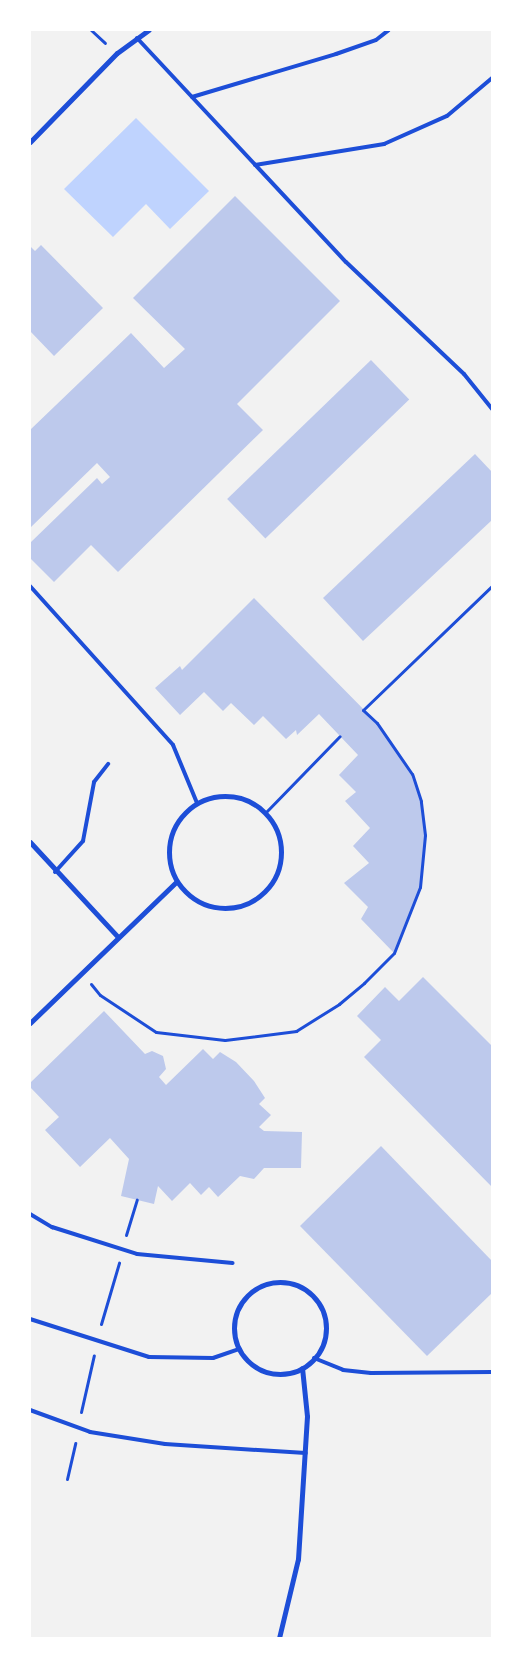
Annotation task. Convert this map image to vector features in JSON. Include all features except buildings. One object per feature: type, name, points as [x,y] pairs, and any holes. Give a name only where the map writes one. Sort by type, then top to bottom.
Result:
[{"type":"street","points":[[30,142],[117,53],[149,30]]},
{"type":"street","points":[[229,796],[244,799],[265,813],[278,832],[281,853],[273,882],[263,893],[250,902],[219,908],[188,895],[176,882],[170,868],[169,840],[182,814],[197,803],[229,796]]},
{"type":"street","points":[[30,842],[55,872],[118,936]]},
{"type":"street","points":[[30,1023],[176,882]]},
{"type":"street","points":[[278,1281],[307,1290],[318,1301],[324,1315],[323,1345],[314,1358],[302,1368],[281,1373],[260,1369],[239,1349],[234,1326],[240,1304],[250,1293],[278,1281]]},
{"type":"street","points":[[279,1638],[298,1559],[307,1416],[302,1368]]},
{"type":"lane","points":[[192,97],[336,54],[376,40],[389,30]]},
{"type":"lane","points":[[137,38],[346,262],[464,374],[492,409]]},
{"type":"lane","points":[[255,165],[384,144],[447,116],[492,78]]},
{"type":"lane","points":[[30,586],[173,745],[197,803]]},
{"type":"lane","points":[[55,872],[83,841],[94,782],[108,764]]},
{"type":"lane","points":[[30,1214],[52,1227],[137,1254],[233,1263]]},
{"type":"lane","points":[[30,1319],[149,1357],[213,1358],[239,1349]]},
{"type":"lane","points":[[314,1358],[343,1370],[371,1373],[492,1372]]},
{"type":"lane","points":[[30,1410],[90,1432],[166,1444],[306,1453]]},
{"type":"path","points":[[82,971],[100,995],[156,1032],[225,1040],[296,1031],[339,1004],[364,983],[394,953],[420,887],[425,835],[421,801],[412,774],[377,723],[363,710],[492,586]]},
{"type":"path","points":[[265,813],[340,736]]},
{"type":"water","points":[[136,118],[209,191],[170,229],[146,204],[113,237],[64,189]]}]
